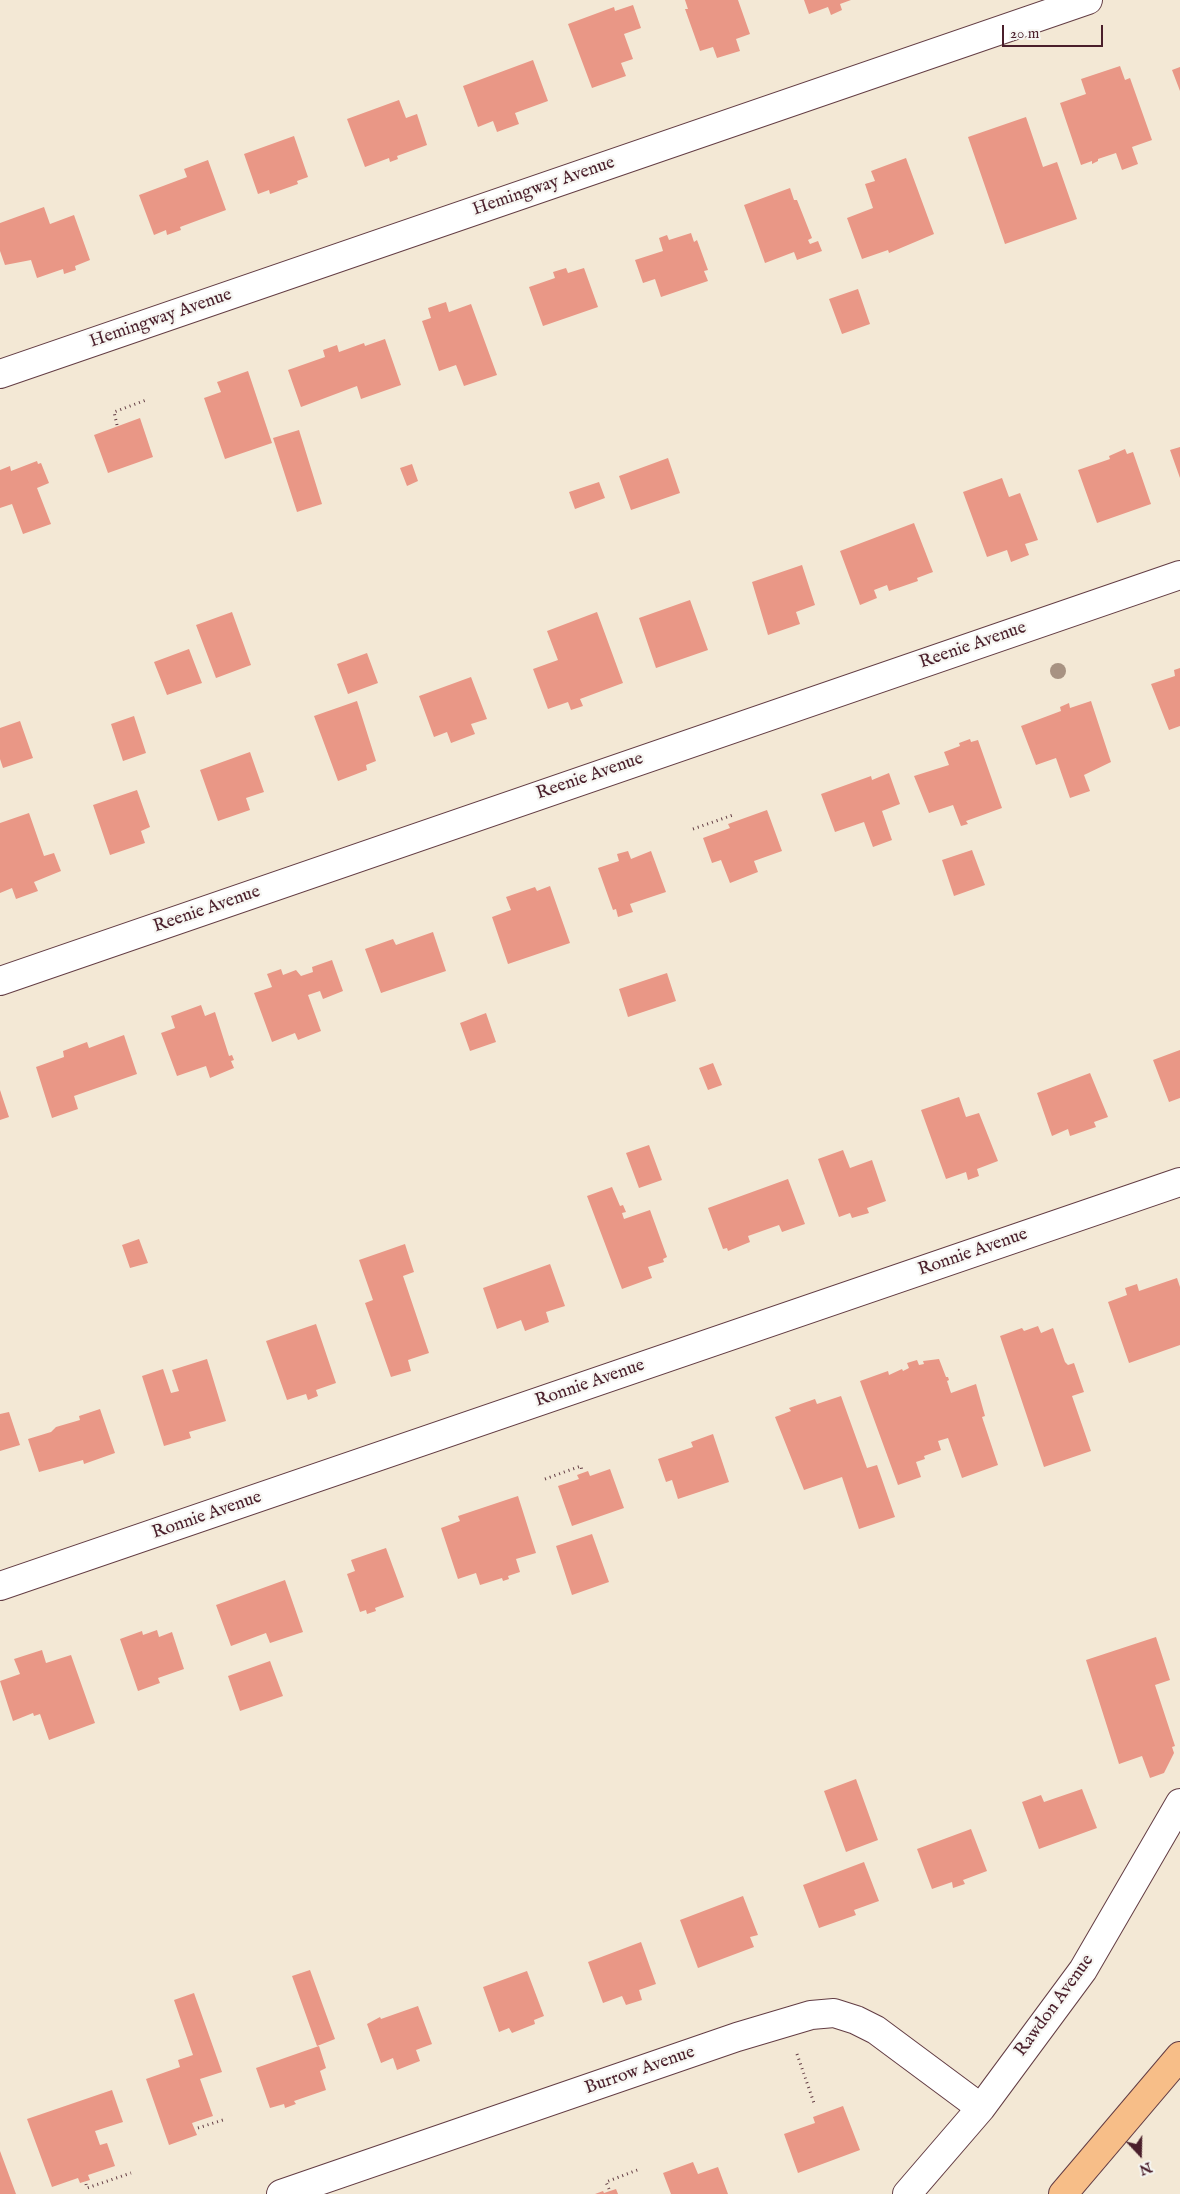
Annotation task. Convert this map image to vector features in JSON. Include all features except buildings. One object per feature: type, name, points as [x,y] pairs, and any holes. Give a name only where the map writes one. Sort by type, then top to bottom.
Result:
[{"type":"highway","points":[[1063,2194],[1180,2056]]},
{"type":"street","name":"Hemingway Avenue","points":[[0,374],[1088,0]]},
{"type":"street","name":"Reenie Avenue","points":[[0,981],[1180,575]]},
{"type":"street","name":"Ronnie Avenue","points":[[0,1586],[1180,1182]]},
{"type":"street","name":"Rawdon Avenue","points":[[907,2194],[981,2108],[1084,1970],[1180,1803]]},
{"type":"street","name":"Burrow Avenue","points":[[281,2194],[771,2026],[811,2015],[834,2013],[856,2020],[876,2030],[981,2108]]},
{"type":"path","points":[[117,425],[114,412],[146,400]]},
{"type":"path","points":[[693,830],[732,815]]},
{"type":"path","points":[[545,1479],[581,1466],[582,1471]]},
{"type":"path","points":[[797,2054],[815,2106]]},
{"type":"path","points":[[198,2128],[226,2119]]},
{"type":"path","points":[[609,2189],[606,2182],[640,2168]]},
{"type":"path","points":[[86,2184],[87,2188],[131,2173]]}]
